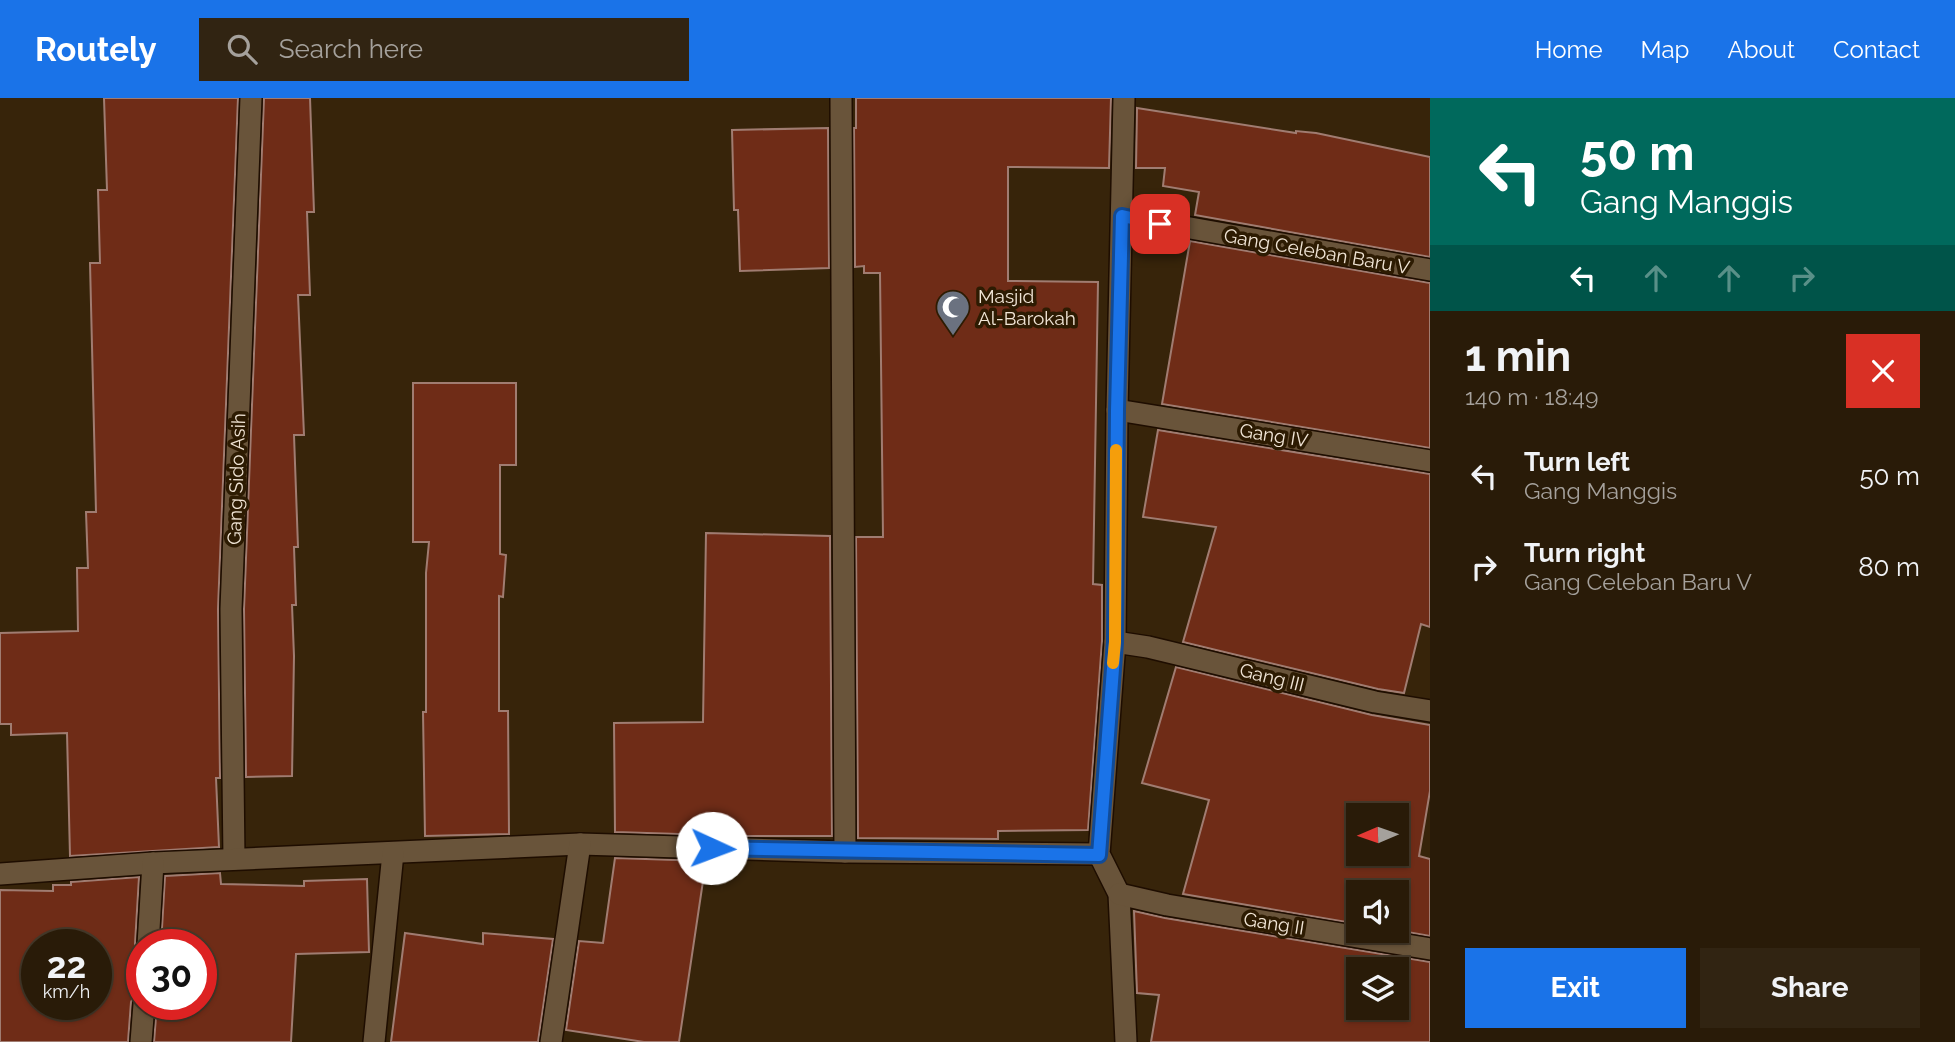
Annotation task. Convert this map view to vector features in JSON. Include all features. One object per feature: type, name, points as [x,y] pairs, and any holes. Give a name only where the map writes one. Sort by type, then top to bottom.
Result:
[{"type":"street","name":"Gang Sido Asih","points":[[234,859],[231,609],[251,98]]},
{"type":"street","points":[[841,98],[845,852]]},
{"type":"street","points":[[1124,98],[1115,642],[1099,855],[1119,894],[1126,1042]]},
{"type":"street","name":"Gang Celeban Baru V","points":[[1122,216],[1430,271]]},
{"type":"street","name":"Gang IV","points":[[1117,410],[1430,461]]},
{"type":"street","name":"Gang III","points":[[1115,642],[1148,647],[1375,702],[1430,711]]},
{"type":"street","points":[[551,1042],[580,844]]},
{"type":"street","points":[[0,874],[153,863],[580,844],[845,852],[1099,855]]},
{"type":"street","points":[[374,1042],[393,853]]},
{"type":"street","points":[[149,929],[153,863]]},
{"type":"street","name":"Gang II","points":[[1119,894],[1167,905],[1430,949]]},
{"type":"street","points":[[141,1042],[143,1020]]},
{"type":"building","points":[[104,98],[238,98],[218,609],[220,778],[216,778],[219,847],[70,856],[67,733],[11,735],[11,724],[0,724],[0,633],[78,631],[77,568],[88,568],[86,512],[96,512],[90,263],[100,263],[98,190],[107,190]]},
{"type":"building","points":[[264,98],[310,98],[314,212],[307,212],[310,295],[298,295],[304,435],[294,435],[298,547],[294,547],[296,605],[292,605],[292,776],[246,777],[244,609]]},
{"type":"building","points":[[856,98],[1111,98],[1109,168],[1008,167],[1008,281],[1098,282],[1093,584],[1102,585],[1102,641],[1088,830],[998,831],[998,839],[858,838],[856,537],[883,537],[880,273],[864,273],[864,266],[855,267]]},
{"type":"building","points":[[1137,108],[1296,133],[1316,133],[1430,157],[1430,257],[1195,215],[1199,192],[1163,186],[1165,168],[1136,168]]},
{"type":"building","points":[[828,128],[829,268],[740,271],[738,210],[734,210],[732,130]]},
{"type":"building","points":[[1190,241],[1430,283],[1430,448],[1162,404]]},
{"type":"building","points":[[413,383],[516,383],[516,465],[500,465],[500,554],[506,555],[503,597],[499,596],[499,711],[508,711],[509,834],[425,836],[423,712],[426,712],[426,573],[429,542],[413,542]]},
{"type":"building","points":[[1158,430],[1430,474],[1430,627],[1421,624],[1404,693],[1183,642],[1216,527],[1143,517]]},
{"type":"building","points":[[706,533],[830,536],[832,836],[615,832],[614,723],[703,722]]},
{"type":"building","points":[[1176,667],[1372,715],[1430,725],[1430,791],[1419,856],[1430,859],[1430,936],[1409,932],[1409,880],[1346,880],[1346,922],[1183,894],[1209,800],[1142,783]]},
{"type":"building","points":[[615,858],[706,861],[679,1042],[644,1042],[566,1030],[579,941],[603,943]]},
{"type":"building","points":[[220,873],[221,884],[304,886],[304,881],[367,879],[369,952],[296,954],[291,1042],[154,1042],[156,1020],[217,1020],[217,929],[162,929],[165,876]]},
{"type":"building","points":[[139,877],[136,929],[126,929],[128,1042],[0,1042],[0,890],[53,891],[53,885],[71,885],[71,882]]},
{"type":"building","points":[[1134,911],[1400,957],[1346,957],[1346,1020],[1409,1020],[1409,959],[1430,962],[1430,1042],[1151,1042],[1159,995],[1137,993]]},
{"type":"building","points":[[405,933],[483,944],[483,933],[553,939],[538,1042],[391,1042]]},
{"type":"slow traffic","points":[[1113,663],[1116,450]]},
{"type":"place","name":"Masjid Al-Barokah","points":[[953,337]]},
{"type":"route","points":[[712,848],[1099,855],[1115,642],[1122,216],[1160,224]]}]
